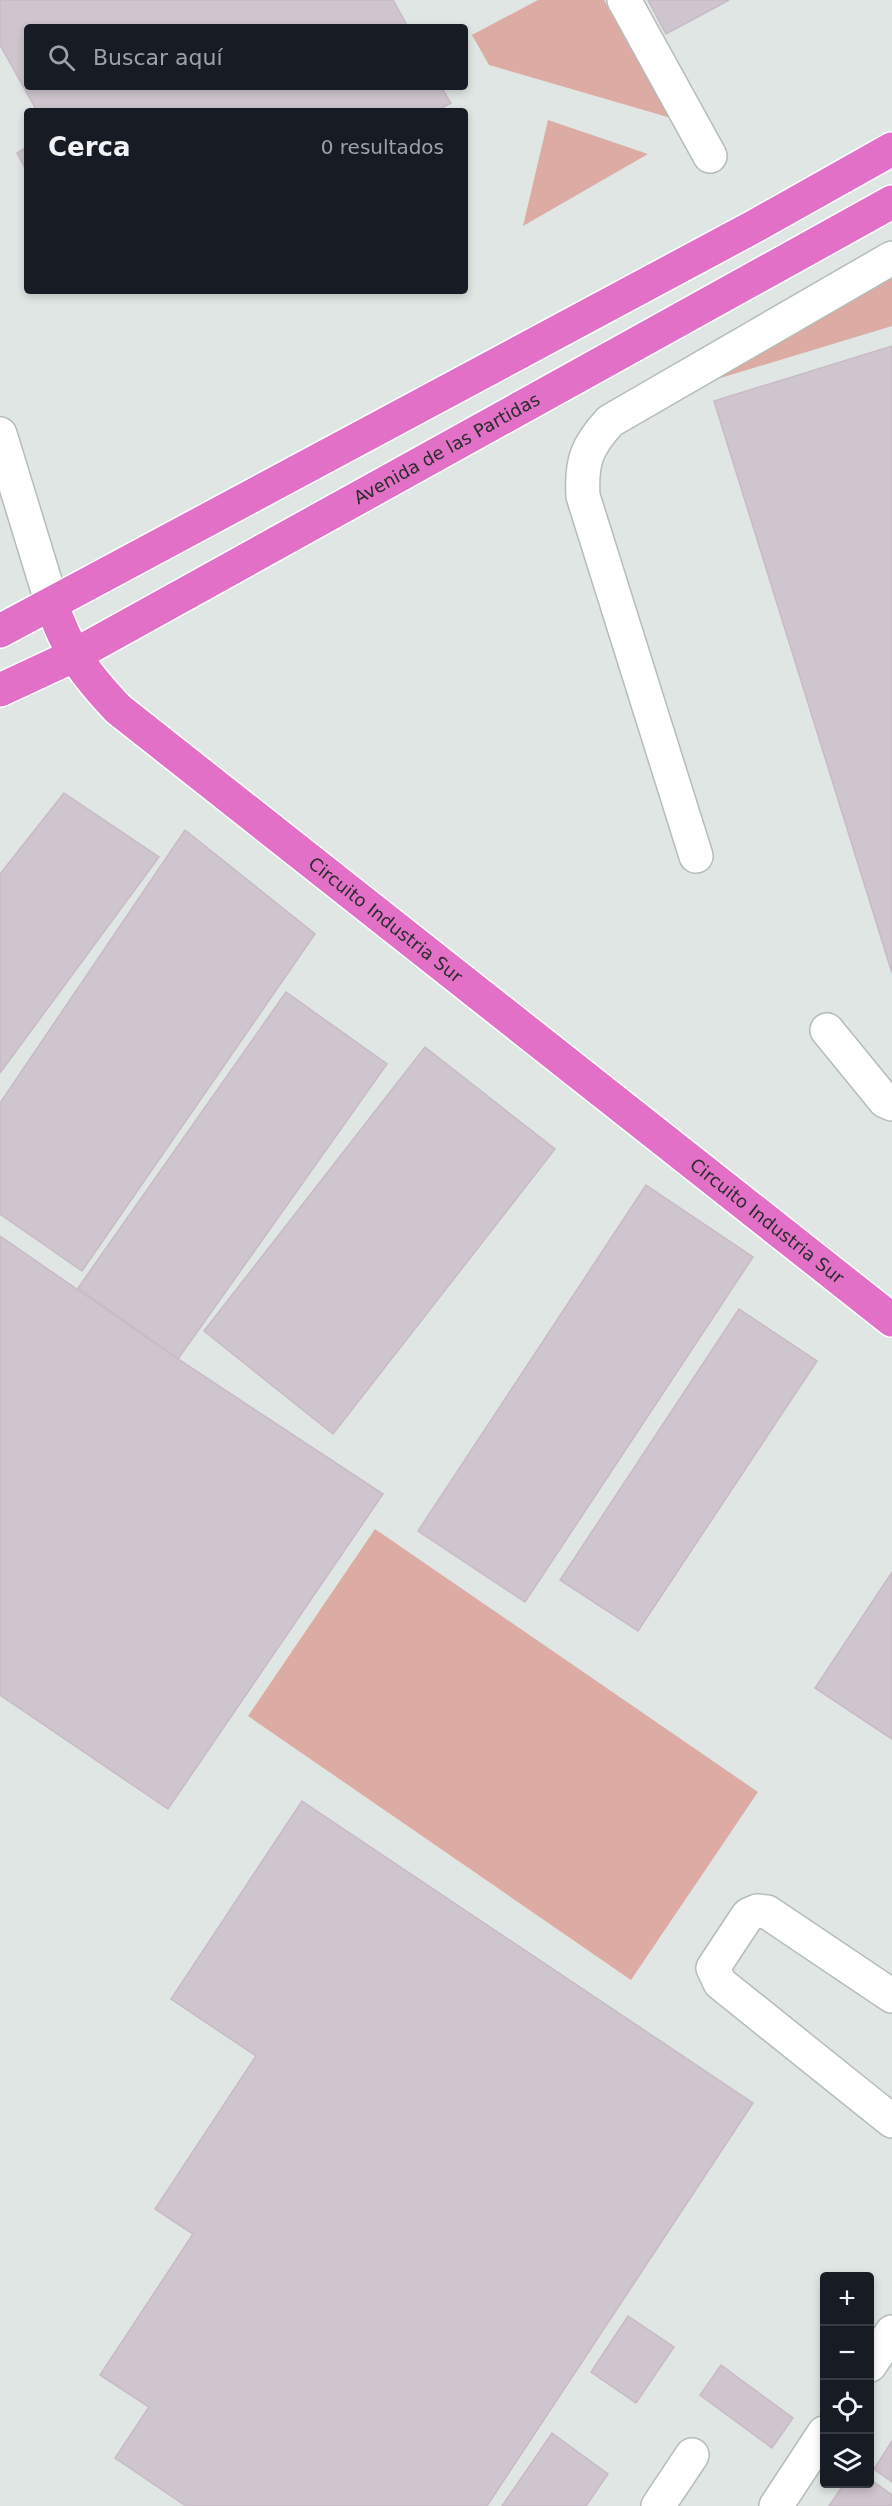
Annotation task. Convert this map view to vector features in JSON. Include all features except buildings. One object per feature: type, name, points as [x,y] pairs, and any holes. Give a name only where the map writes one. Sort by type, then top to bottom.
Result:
[{"type":"main road","points":[[0,631],[754,226],[892,149]]},
{"type":"main road","name":"Avenida de las Partidas","points":[[0,690],[73,656],[892,202]]},
{"type":"main road","name":"Circuito Industria Sur","points":[[52,604],[73,656],[91,681],[118,709],[891,1317]]},
{"type":"street","points":[[624,0],[710,156]]},
{"type":"street","points":[[696,856],[583,496],[582,467],[594,439],[610,421],[892,258]]},
{"type":"street","name":"Circuito Industria Sur","points":[[0,434],[52,604]]},
{"type":"street","points":[[827,1030],[885,1101],[892,1104]]},
{"type":"street","points":[[892,1996],[767,1912],[757,1911],[748,1915],[713,1968],[720,1983],[892,2121]]},
{"type":"street","points":[[874,2360],[892,2331]]},
{"type":"street","points":[[776,2506],[824,2434]]},
{"type":"street","points":[[658,2506],[692,2455]]},
{"type":"shaded area","points":[[0,0],[892,0],[892,2506],[0,2506]]},
{"type":"shaded area","points":[[538,0],[604,0],[671,118],[489,65],[472,35]]},
{"type":"shaded area","points":[[548,120],[648,154],[523,226]]},
{"type":"shaded area","points":[[892,276],[892,326],[701,384]]},
{"type":"shaded area","points":[[375,1529],[758,1792],[631,1980],[248,1716]]}]
